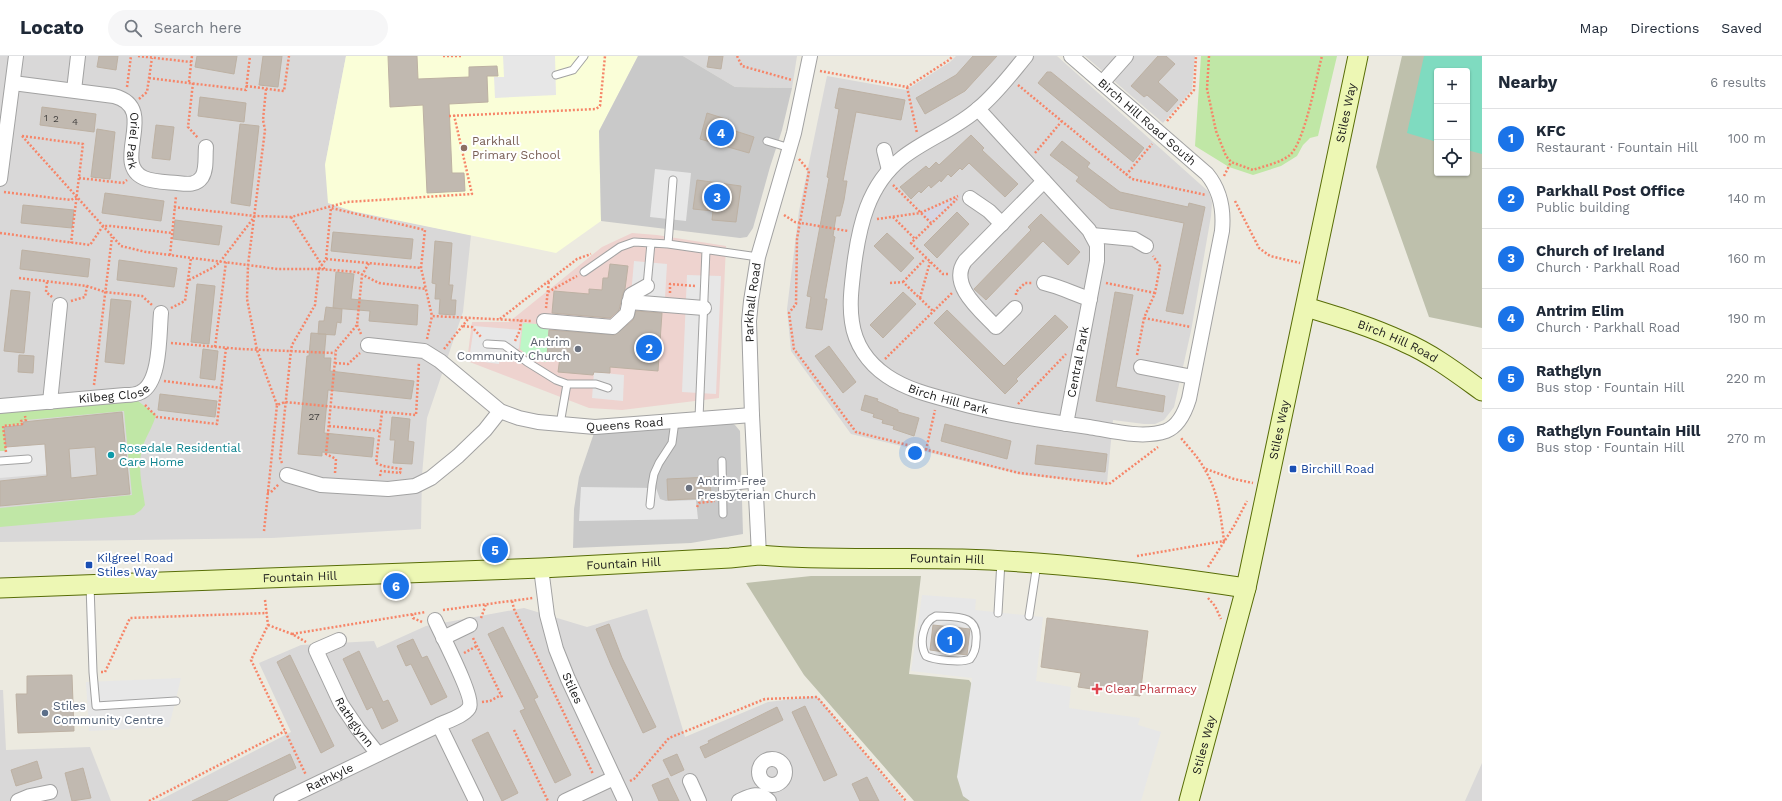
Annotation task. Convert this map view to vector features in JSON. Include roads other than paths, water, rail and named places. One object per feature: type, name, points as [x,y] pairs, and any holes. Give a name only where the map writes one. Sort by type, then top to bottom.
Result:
[{"type":"street","points":[[0,179],[16,56]]},
{"type":"street","points":[[74,90],[78,56]]},
{"type":"street","name":"Birch Hill Park","points":[[1026,56],[978,109],[965,119],[922,144],[901,159],[887,173],[871,196],[860,226],[852,284],[852,323],[859,346],[876,368],[900,384],[938,398],[978,409],[1010,415],[1136,433],[1156,434],[1169,430],[1179,421],[1186,410],[1193,376]]},
{"type":"street","name":"Birch Hill Road South","points":[[1071,56],[1207,174],[1219,192],[1223,212],[1223,222],[1193,376]]},
{"type":"street","points":[[1102,83],[1126,56]]},
{"type":"street","name":"Stiles Way","points":[[1189,801],[1246,588],[1358,56]]},
{"type":"street","name":"Parkhall Road","points":[[759,555],[752,416],[750,321],[753,279],[790,148],[808,62]]},
{"type":"street","name":"Oriel Park","points":[[13,83],[114,96],[128,102],[135,122],[131,158],[138,173],[146,179],[192,184],[201,178],[204,171],[206,147]]},
{"type":"street","name":"Central Park","points":[[978,109],[1092,235],[1097,245],[1098,252],[1094,280],[1066,424]]},
{"type":"street","points":[[884,150],[887,173]]},
{"type":"street","points":[[1015,308],[996,327],[971,300],[962,285],[961,270],[963,264],[1044,181]]},
{"type":"street","points":[[970,198],[989,211],[1002,224]]},
{"type":"street","points":[[1092,235],[1134,240],[1146,246]]},
{"type":"street","points":[[1044,283],[1061,287],[1075,295],[1090,299]]},
{"type":"street","points":[[544,321],[612,327],[627,314],[632,295],[647,286]]},
{"type":"street","points":[[629,302],[704,308]]},
{"type":"street","points":[[50,402],[60,305]]},
{"type":"street","name":"Birch Hill Road","points":[[1306,307],[1362,324],[1405,342],[1441,362],[1482,391]]},
{"type":"street","name":"Kilbeg Close","points":[[0,406],[134,394],[144,390],[153,380],[156,367],[161,313]]},
{"type":"street","name":"Queens Road","points":[[368,345],[426,353],[500,411],[519,418],[560,424],[596,426],[699,418],[752,416]]},
{"type":"street","points":[[1141,367],[1193,376]]},
{"type":"street","points":[[287,475],[328,485],[379,489],[405,488],[420,484],[431,478],[479,437],[500,411]]},
{"type":"street","name":"Fountain Hill","points":[[0,588],[541,568],[730,558],[759,555],[1037,562],[1117,570],[1246,588]]},
{"type":"street","name":"Stiles","points":[[541,568],[544,596],[551,632],[562,664],[625,801]]},
{"type":"street","name":"Rathglynn","points":[[339,640],[316,650],[341,704],[358,730],[378,754],[439,725],[469,708],[470,703],[465,686],[443,638],[434,614]]},
{"type":"street","points":[[443,638],[475,627]]},
{"type":"street","points":[[439,725],[476,801]]},
{"type":"street","name":"Rathkyle","points":[[281,801],[378,754]]},
{"type":"street","points":[[565,801],[598,785],[616,782]]},
{"type":"street","points":[[690,782],[699,801]]},
{"type":"street","points":[[18,801],[50,791]]},
{"type":"street","points":[[739,801],[752,795],[766,794]]},
{"type":"lane","points":[[556,74],[573,70],[584,56]]},
{"type":"lane","points":[[767,141],[790,148]]},
{"type":"lane","points":[[668,244],[673,180]]},
{"type":"lane","points":[[584,272],[620,247],[634,242],[668,244],[758,257]]},
{"type":"lane","points":[[647,286],[651,243]]},
{"type":"lane","points":[[699,418],[706,250]]},
{"type":"lane","points":[[487,344],[504,345],[512,349],[527,362],[556,380],[567,384],[596,384],[608,388]]},
{"type":"lane","points":[[560,424],[567,384]]},
{"type":"lane","points":[[650,505],[654,474],[672,443],[675,420]]},
{"type":"lane","points":[[3,461],[28,458]]},
{"type":"lane","points":[[722,461],[723,514]]},
{"type":"lane","points":[[723,487],[755,484]]},
{"type":"lane","points":[[998,613],[1001,561]]},
{"type":"lane","points":[[1029,616],[1037,562]]},
{"type":"lane","points":[[90,584],[93,672],[96,706],[176,701]]},
{"type":"lane","points":[[938,616],[967,619],[975,625],[977,633],[976,648],[970,659],[957,661],[930,658],[926,656],[922,644],[926,625],[930,618],[938,616]]},
{"type":"place","name":"Antrim Elim","points":[[721,133]]},
{"type":"place","name":"Parkhall Primary School","points":[[464,148]]},
{"type":"place","name":"Church of Ireland","points":[[717,197]]},
{"type":"place","name":"Parkhall Post Office","points":[[649,348]]},
{"type":"place","name":"Antrim Community Church","points":[[578,349]]},
{"type":"place","name":"Rosedale Residential Care Home","points":[[111,455]]},
{"type":"place","name":"Birchill Road","points":[[1293,469]]},
{"type":"place","name":"Antrim Free Presbyterian Church","points":[[689,488]]},
{"type":"place","name":"Rathglyn","points":[[495,550]]},
{"type":"place","name":"Kilgreel Road Stiles Way","points":[[89,565]]},
{"type":"place","name":"Rathglyn Fountain Hill","points":[[396,586]]},
{"type":"place","name":"KFC","points":[[950,640]]},
{"type":"place","name":"Clear Pharmacy","points":[[1097,689]]},
{"type":"place","name":"Stiles Community Centre","points":[[45,713]]}]
